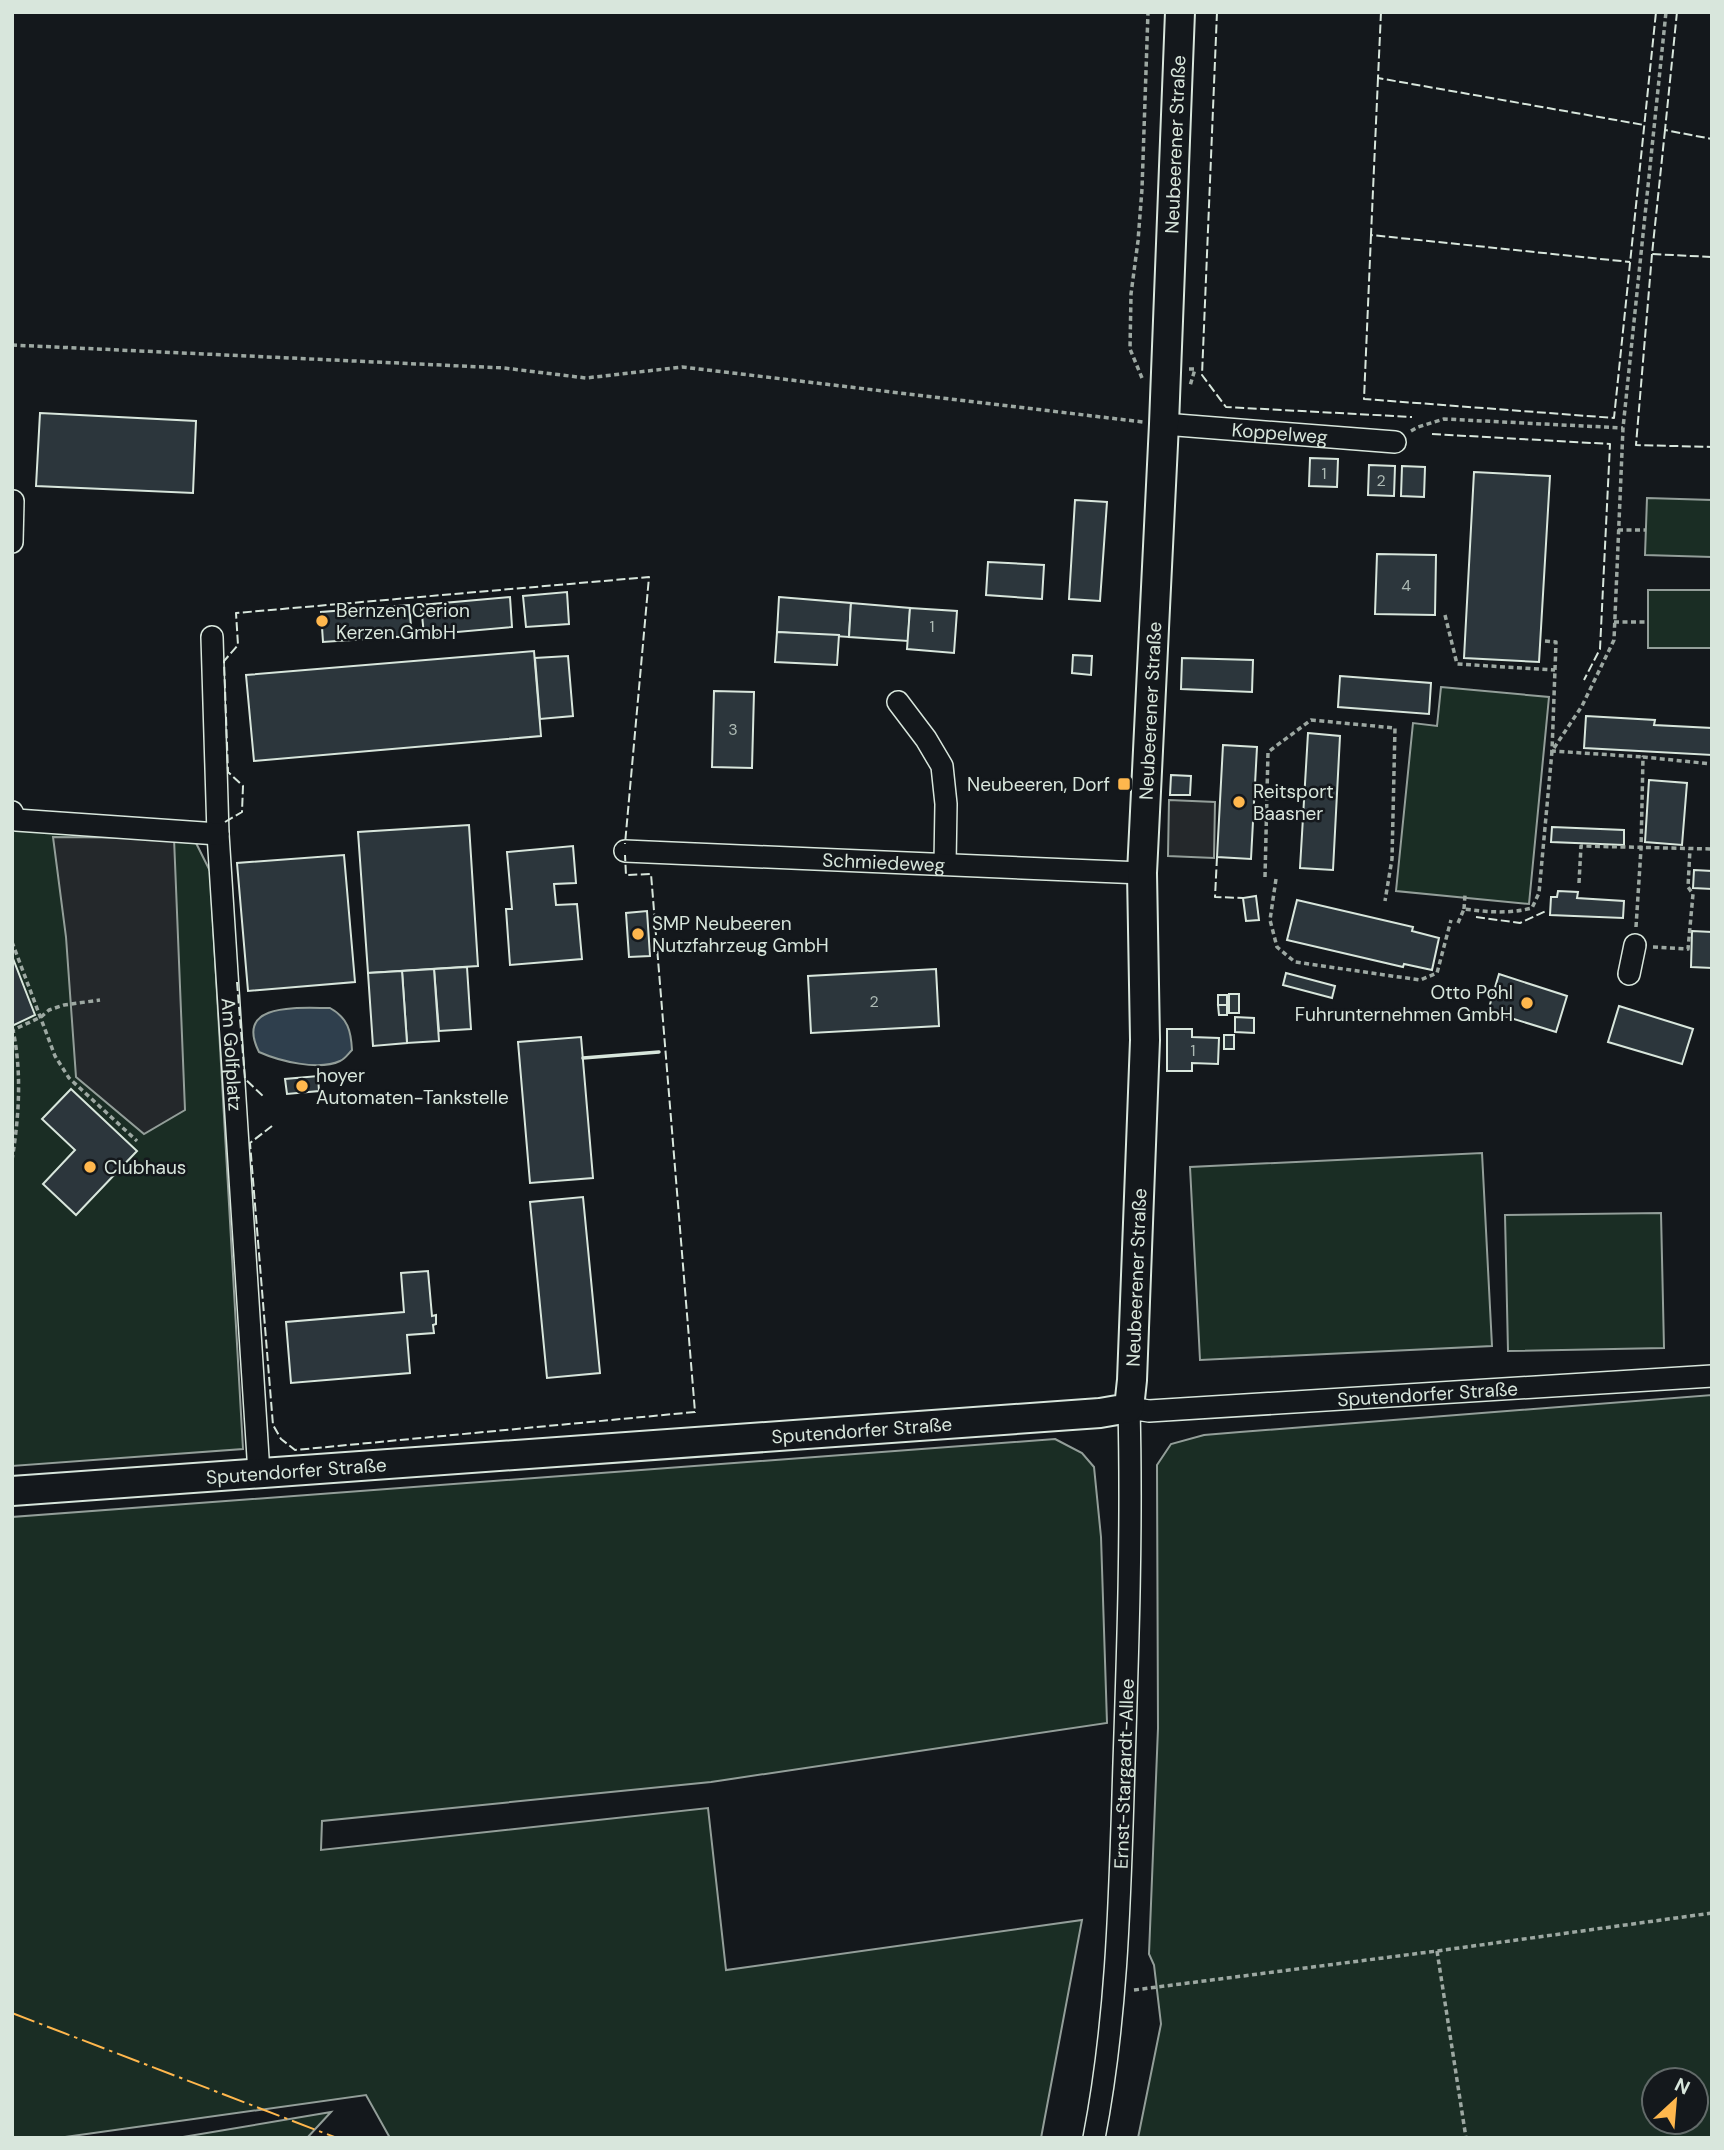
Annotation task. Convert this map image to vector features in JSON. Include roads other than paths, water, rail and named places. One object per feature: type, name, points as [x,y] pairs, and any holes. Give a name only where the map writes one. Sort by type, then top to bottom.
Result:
[{"type":"main road","name":"Neubeerener Straße","points":[[1129,1408],[1144,1040],[1142,873],[1164,424],[1180,12]]},
{"type":"main road","name":"Sputendorfer Straße","points":[[12,1491],[1100,1413],[1129,1408]]},
{"type":"street","name":"Koppelweg","points":[[1164,424],[1395,442]]},
{"type":"street","points":[[12,542],[13,501]]},
{"type":"street","name":"Am Golfplatz","points":[[212,637],[218,834],[259,1473]]},
{"type":"street","points":[[898,702],[926,739],[942,766],[946,804],[944,864]]},
{"type":"street","points":[[12,812],[16,820],[218,834]]},
{"type":"street","name":"Schmiedeweg","points":[[625,851],[1142,873]]},
{"type":"street","points":[[1629,974],[1635,946]]},
{"type":"street","name":"Sputendorfer Straße","points":[[1129,1408],[1149,1411],[1712,1376]]},
{"type":"street","name":"Ernst-Stargardt-Allee","points":[[1094,2138],[1105,2073],[1114,1990],[1122,1835],[1131,1533],[1129,1408]]},
{"type":"water","points":[[330,1008],[345,1021],[351,1037],[352,1050],[342,1060],[331,1064],[310,1065],[277,1059],[259,1052],[254,1036],[255,1024],[262,1016],[287,1009]]},
{"type":"place","name":"Bernzen Cerion Kerzen GmbH","points":[[322,621]]},
{"type":"place","name":"Neubeeren, Dorf","points":[[1124,784]]},
{"type":"place","name":"Reitsport Baasner","points":[[1239,802]]},
{"type":"place","name":"SMP Neubeeren Nutzfahrzeug GmbH","points":[[638,934]]},
{"type":"place","name":"Otto Pohl Fuhrunternehmen GmbH","points":[[1527,1003]]},
{"type":"place","name":"hoyer Automaten-Tankstelle","points":[[302,1086]]},
{"type":"place","name":"Clubhaus","points":[[90,1167]]}]
